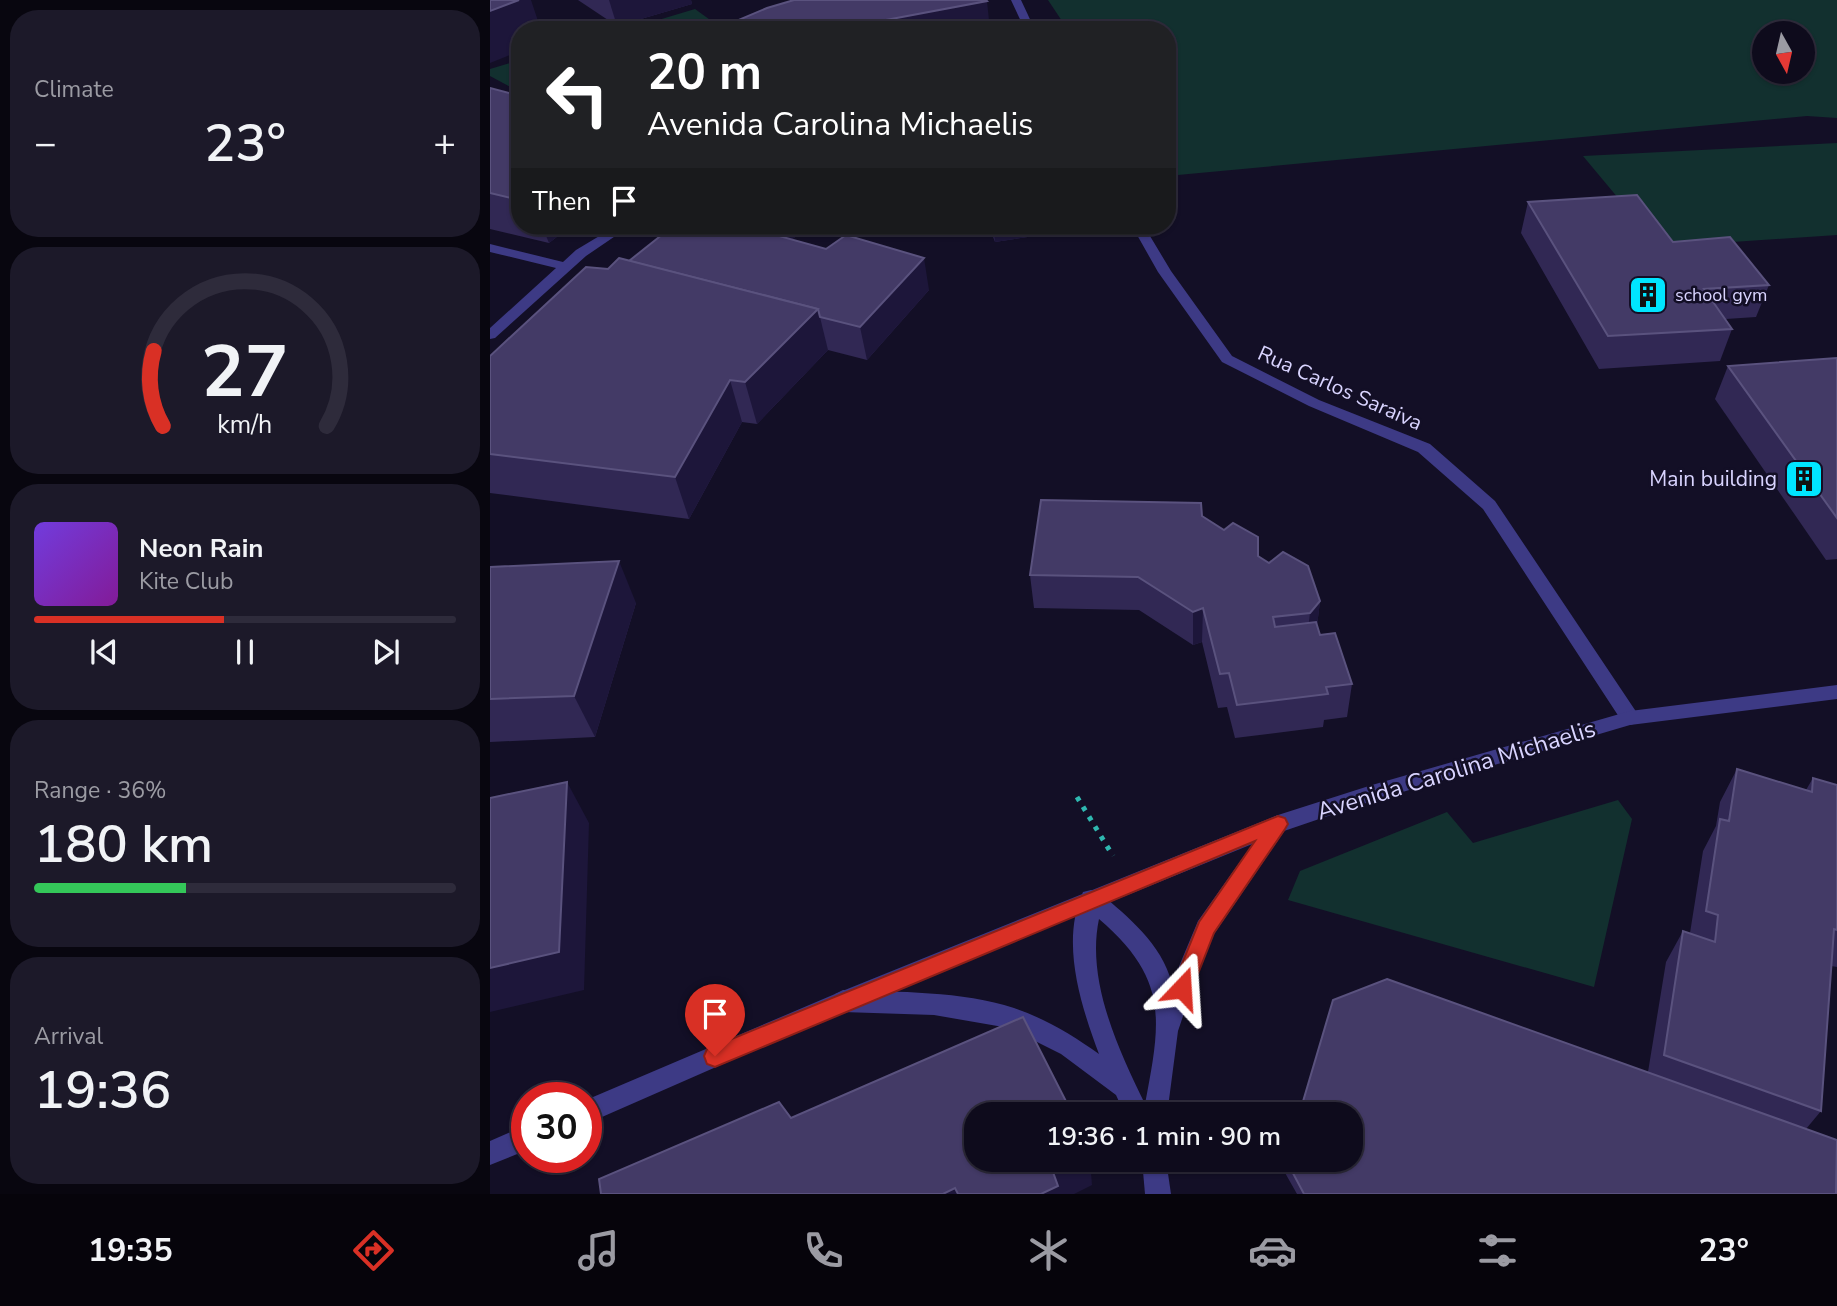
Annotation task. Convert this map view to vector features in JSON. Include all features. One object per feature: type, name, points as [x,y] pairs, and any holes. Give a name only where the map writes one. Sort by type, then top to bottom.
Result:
[{"type":"street","points":[[1016,0],[1026,21]]},
{"type":"street","points":[[490,335],[581,253],[610,235]]},
{"type":"street","name":"Rua Carlos Saraiva","points":[[1143,235],[1165,272],[1227,359],[1314,403],[1424,448],[1489,505],[1630,718]]},
{"type":"street","points":[[490,248],[566,267]]},
{"type":"street","name":"Avenida Carolina Michaelis","points":[[602,1105],[843,1001],[1278,824],[1371,793],[1630,718],[1837,692]]},
{"type":"street","points":[[1157,1102],[1169,1030],[1189,966],[1206,928],[1278,824]]},
{"type":"street","points":[[1091,899],[1133,936],[1147,953],[1161,979],[1169,1030]]},
{"type":"street","points":[[1091,899],[1085,965],[1095,1004],[1123,1086],[1131,1102]]},
{"type":"street","points":[[843,1001],[934,1004],[1012,1018],[1069,1046],[1123,1086]]},
{"type":"street","points":[[490,1153],[511,1144]]},
{"type":"street","points":[[1155,1172],[1158,1194]]},
{"type":"path","points":[[1077,797],[1130,883]]},
{"type":"green space","points":[[1048,0],[1837,0],[1837,118],[1807,116],[1176,175],[1176,21],[1062,21]]},
{"type":"green space","points":[[695,9],[712,21],[655,21]]},
{"type":"green space","points":[[511,63],[511,87],[490,76],[490,69]]},
{"type":"green space","points":[[1837,143],[1837,235],[1659,247],[1583,156]]},
{"type":"green space","points":[[1618,800],[1632,819],[1594,987],[1288,900],[1300,871],[1447,812],[1473,843]]},
{"type":"building","points":[[490,0],[519,0],[490,11]]},
{"type":"building","points":[[794,0],[987,1],[884,21],[736,21]]},
{"type":"building","points":[[490,88],[511,94],[511,198],[490,193]]},
{"type":"building","points":[[1637,195],[1673,242],[1730,237],[1769,285],[1704,289],[1732,329],[1608,336],[1528,202]]},
{"type":"building","points":[[662,235],[775,235],[826,249],[846,235],[924,258],[860,327],[820,317],[818,309],[629,261]]},
{"type":"building","points":[[619,258],[818,309],[745,382],[730,380],[675,477],[490,454],[490,356],[586,267],[608,269]]},
{"type":"building","points":[[1837,358],[1837,518],[1728,366]]},
{"type":"building","points":[[1041,500],[1201,503],[1202,516],[1224,530],[1233,523],[1258,537],[1258,556],[1269,563],[1283,552],[1308,566],[1320,601],[1310,613],[1273,617],[1275,627],[1316,622],[1320,635],[1335,633],[1352,684],[1326,687],[1328,694],[1237,705],[1229,673],[1220,674],[1203,608],[1193,612],[1138,577],[1030,575]]},
{"type":"building","points":[[619,561],[574,696],[490,699],[490,567]]},
{"type":"building","points":[[1737,769],[1812,792],[1813,778],[1837,785],[1837,930],[1834,929],[1821,1111],[1664,1055],[1683,931],[1715,942],[1718,915],[1706,911],[1720,819],[1729,821]]},
{"type":"building","points":[[567,782],[559,952],[490,968],[490,798]]},
{"type":"building","points":[[1387,979],[1837,1140],[1836,1194],[1304,1194],[1292,1172],[1363,1172],[1363,1102],[1303,1102],[1333,1000]]},
{"type":"building","points":[[1023,1017],[1066,1102],[964,1102],[964,1172],[1053,1172],[1058,1186],[1041,1194],[958,1194],[955,1188],[943,1194],[601,1194],[599,1179],[779,1102],[791,1118]]},
{"type":"place","name":"school gym","points":[[1648,295]]},
{"type":"place","name":"Main building","points":[[1804,479]]},
{"type":"route","points":[[715,1056],[1278,824],[1206,928],[1182,988]]}]
